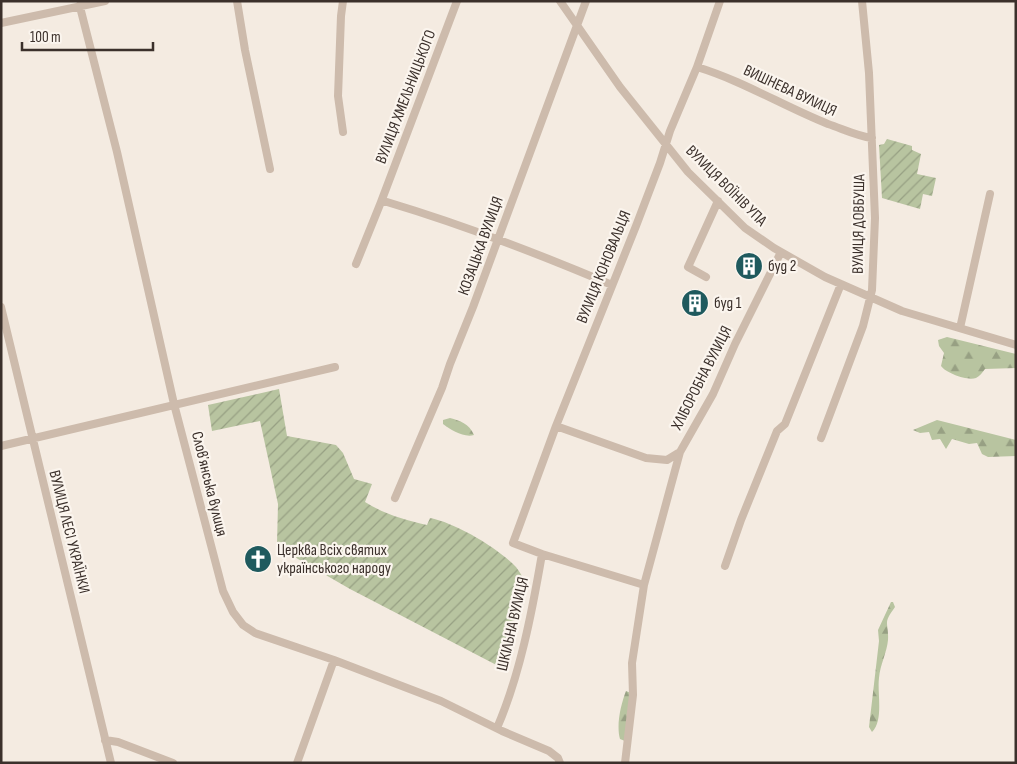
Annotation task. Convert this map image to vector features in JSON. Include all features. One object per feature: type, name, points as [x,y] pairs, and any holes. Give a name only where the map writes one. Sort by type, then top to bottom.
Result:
[{"type":"street","points":[[1,23],[80,4],[105,1]]},
{"type":"street","points":[[237,1],[245,50],[270,169]]},
{"type":"street","points":[[343,1],[338,96],[343,132]]},
{"type":"street","name":"ВУЛИЦЯ ХМЕЛЬНИЦЬКОГО","points":[[356,264],[457,1]]},
{"type":"street","name":"ВУЛИЦЯ ВОЇНІВ УПА","points":[[560,1],[620,87],[688,172],[746,228],[781,252],[841,284],[902,312],[1016,346]]},
{"type":"street","name":"КОЗАЦЬКА ВУЛИЦЯ","points":[[395,498],[442,388],[586,1]]},
{"type":"street","name":"ВУЛИЦЯ КОНОВАЛЬЦЯ","points":[[542,554],[513,543],[670,131],[697,67],[720,1]]},
{"type":"street","name":"ВУЛИЦЯ ДОВБУША","points":[[821,438],[864,326],[872,290],[875,218],[869,73],[862,1]]},
{"type":"street","name":"Словʼянська вулиця","points":[[80,4],[117,152],[174,404],[223,591],[233,612],[243,625],[255,633],[334,660],[441,702],[549,751],[558,758],[560,763]]},
{"type":"street","name":"ВИШНЕВА ВУЛИЦЯ","points":[[697,67],[724,75],[812,118],[861,136],[872,138]]},
{"type":"street","points":[[960,328],[990,194]]},
{"type":"street","points":[[706,277],[688,267],[718,201]]},
{"type":"street","points":[[381,202],[387,202],[426,214],[612,285]]},
{"type":"street","name":"ХЛІБОРОБНА ВУЛИЦЯ","points":[[556,426],[646,458],[667,460],[680,452],[713,394],[734,344],[781,252]]},
{"type":"street","points":[[725,566],[777,430],[785,424],[841,284]]},
{"type":"street","name":"ВУЛИЦЯ ЛЕСІ УКРАЇНКИ","points":[[1,308],[110,763]]},
{"type":"street","points":[[1,446],[335,366]]},
{"type":"street","points":[[625,763],[633,695],[632,663],[644,584],[680,452]]},
{"type":"street","points":[[542,554],[644,584]]},
{"type":"street","name":"ШКІЛЬНА ВУЛИЦЯ","points":[[497,728],[509,700],[533,606],[542,554]]},
{"type":"street","points":[[297,763],[334,660]]},
{"type":"street","points":[[105,740],[118,742],[173,763]]},
{"type":"green space","points":[[887,139],[912,146],[912,150],[921,154],[917,174],[936,178],[932,196],[923,194],[920,209],[882,198],[879,145],[884,144]]},
{"type":"green space","points":[[947,337],[1016,354],[1016,368],[985,369],[979,376],[972,379],[952,374],[941,366],[944,353],[939,346],[938,340]]},
{"type":"green space","points":[[279,389],[287,436],[336,445],[343,453],[354,479],[372,484],[365,502],[387,513],[411,521],[427,525],[430,518],[452,525],[488,544],[516,567],[527,584],[508,671],[350,589],[298,559],[277,544],[278,504],[260,421],[212,431],[208,405]]},
{"type":"green space","points":[[450,418],[467,425],[474,435],[462,434],[443,424],[443,420]]},
{"type":"green space","points":[[937,420],[1016,440],[1016,456],[988,457],[982,454],[977,443],[969,444],[952,439],[946,449],[940,439],[932,440],[929,432],[920,433],[913,430]]},
{"type":"green space","points":[[891,602],[893,602],[895,607],[887,620],[887,645],[879,678],[879,714],[876,727],[872,732],[869,727],[879,641],[878,630]]},
{"type":"green space","points":[[626,691],[631,693],[625,741],[620,739],[619,721]]},
{"type":"place","name":"буд 2","points":[[749,266]]},
{"type":"place","name":"буд 1","points":[[695,303]]},
{"type":"place","name":"Церква Всіх святих українського народу","points":[[258,559]]}]
